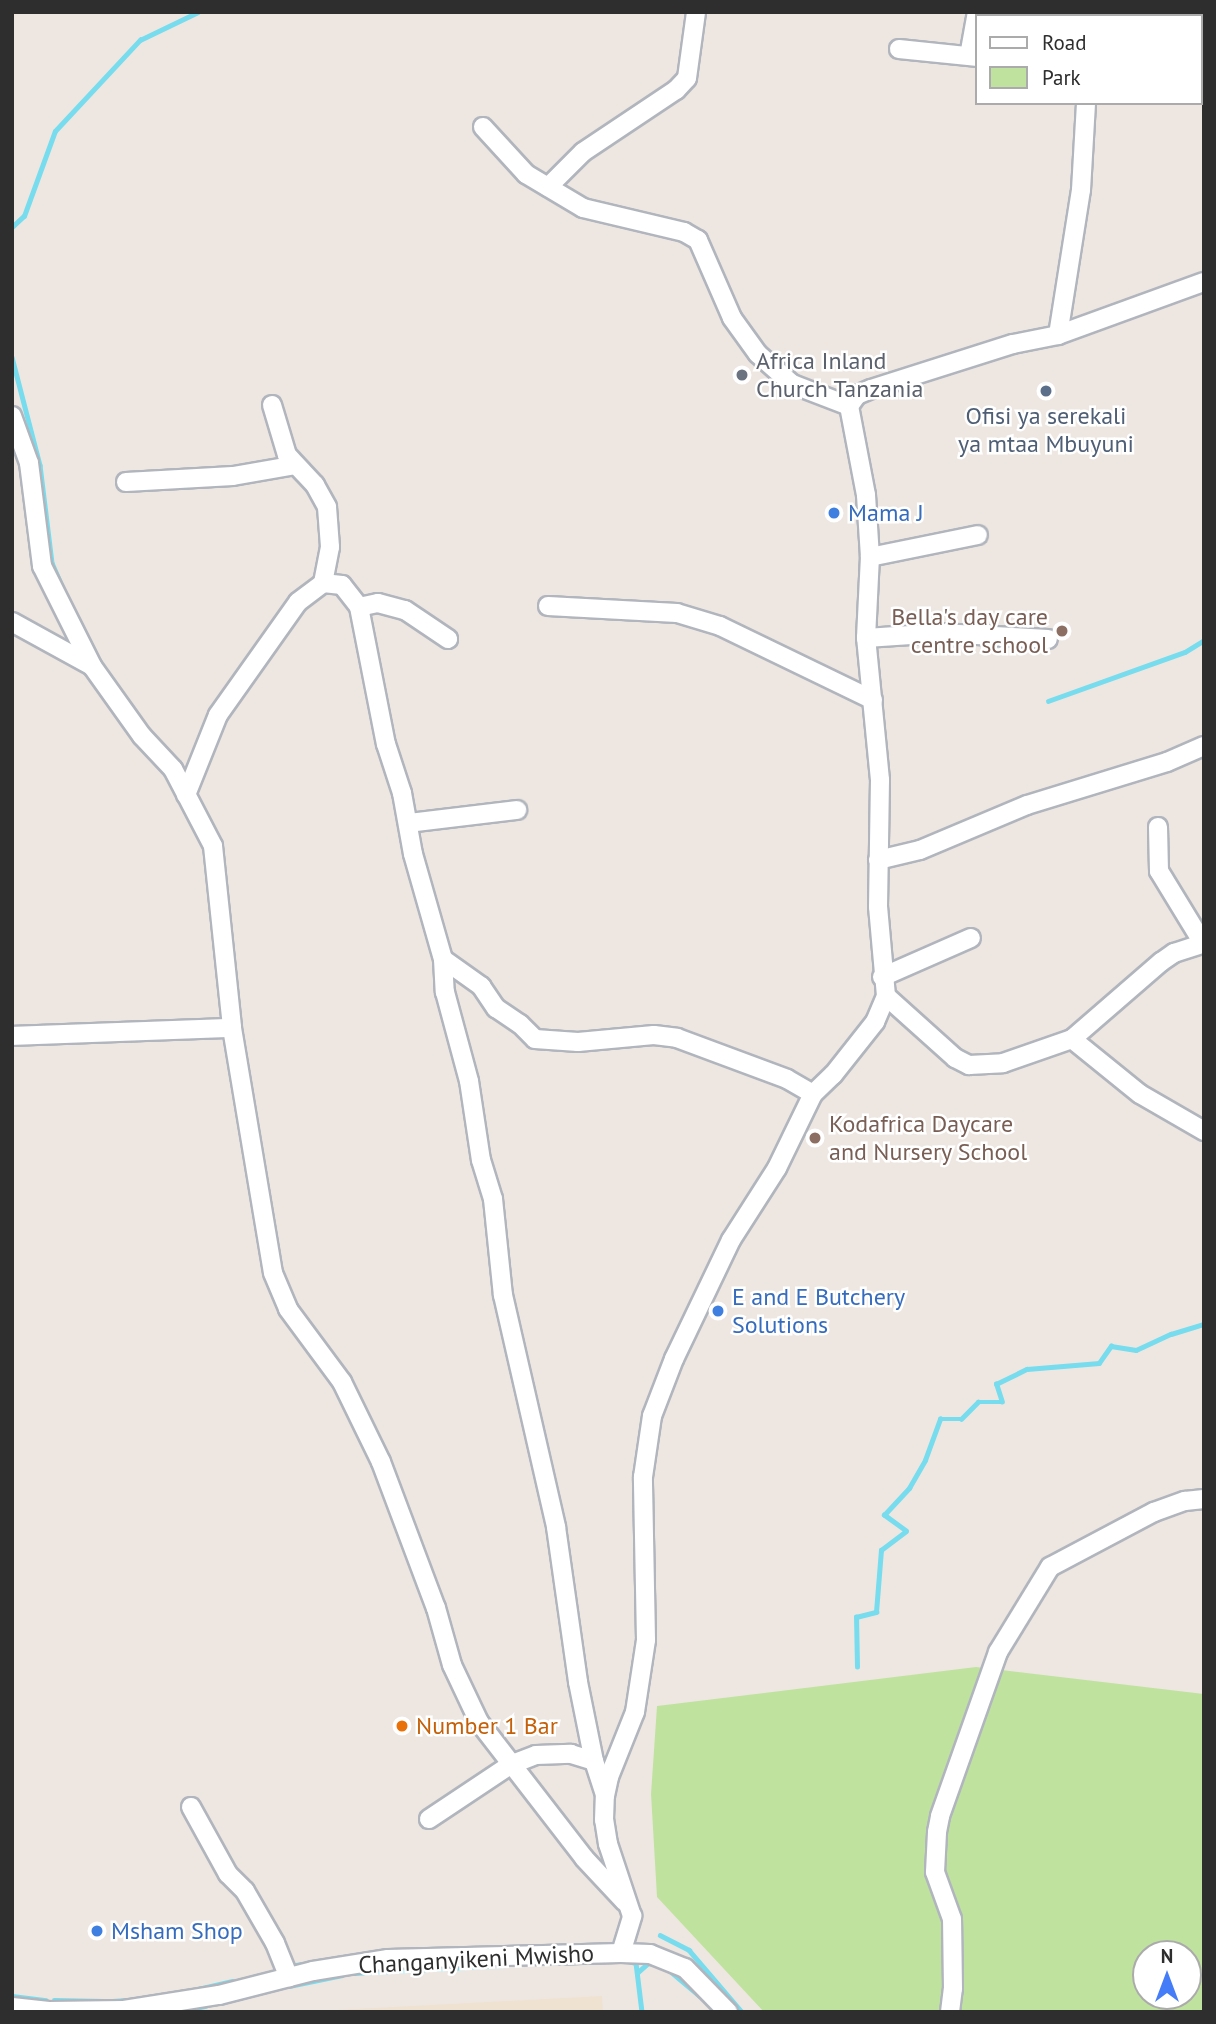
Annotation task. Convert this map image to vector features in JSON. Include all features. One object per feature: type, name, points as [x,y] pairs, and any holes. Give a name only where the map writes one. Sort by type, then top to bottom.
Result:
[{"type":"street","points":[[548,187],[583,152],[676,90],[687,78],[696,12]]},
{"type":"street","points":[[900,49],[973,56]]},
{"type":"street","points":[[1058,335],[1081,190],[1086,105]]},
{"type":"street","points":[[483,127],[514,164],[583,208],[684,232],[698,240],[732,318],[758,354],[792,384],[849,406]]},
{"type":"street","points":[[621,1953],[632,1925],[630,1907],[608,1844],[604,1820],[609,1777],[635,1712],[646,1640],[643,1477],[652,1416],[708,1285],[731,1240],[777,1168],[813,1094],[833,1075],[875,1022],[886,996],[882,977],[878,860],[880,780],[866,638],[870,557],[866,495],[849,406],[857,394],[871,389],[1013,344],[1058,335],[1204,282]]},
{"type":"street","points":[[186,795],[218,715],[298,602],[323,583],[330,547],[327,508],[315,485],[287,455],[272,405]]},
{"type":"street","points":[[12,416],[29,464],[42,566],[92,666],[142,736],[173,769],[212,846],[232,1028],[273,1273],[288,1309],[342,1382],[382,1462],[436,1608],[452,1665],[480,1723],[584,1858],[630,1907]]},
{"type":"street","points":[[126,482],[233,476],[296,465]]},
{"type":"street","points":[[870,557],[978,535]]},
{"type":"street","points":[[323,583],[342,585],[359,607],[386,744],[402,793],[413,854],[443,959],[445,992],[468,1081],[481,1160],[493,1199],[503,1295],[556,1527],[568,1625],[594,1761],[606,1796]]},
{"type":"street","points":[[359,607],[379,603],[405,610],[448,639]]},
{"type":"street","points":[[548,606],[677,613],[720,626],[873,701]]},
{"type":"street","points":[[12,622],[92,666]]},
{"type":"street","points":[[866,638],[941,633],[1048,639]]},
{"type":"street","points":[[878,860],[920,850],[1027,806],[1167,762],[1204,746]]},
{"type":"street","points":[[408,823],[517,810]]},
{"type":"street","points":[[886,996],[955,1058],[969,1065],[1003,1063],[1072,1038],[1161,962],[1174,953],[1203,943],[1159,871],[1158,827]]},
{"type":"street","points":[[882,977],[971,939]]},
{"type":"street","points":[[443,959],[481,986],[496,1008],[520,1024],[534,1039],[578,1042],[654,1035],[677,1038],[787,1079],[813,1094]]},
{"type":"street","points":[[12,1035],[232,1028]]},
{"type":"street","points":[[1072,1038],[1140,1094],[1204,1131]]},
{"type":"street","points":[[950,2012],[953,1989],[951,1919],[935,1872],[937,1832],[940,1815],[998,1652],[1050,1567],[1154,1511],[1185,1501],[1204,1499]]},
{"type":"street","points":[[429,1818],[510,1765],[553,1752],[594,1761]]},
{"type":"street","points":[[191,1807],[228,1874],[245,1891],[275,1943],[289,1977]]},
{"type":"street","name":"Changanyikeni Mwisho","points":[[12,2007],[49,2011],[124,2010],[219,1996],[289,1977],[388,1959],[621,1953],[650,1954],[685,1968],[728,2012]]},
{"type":"shaded area","points":[[602,1996],[603,2012],[299,2012]]},
{"type":"green space","points":[[976,1667],[1204,1694],[1204,2012],[764,2012],[657,1897],[651,1794],[657,1706]]},
{"type":"waterway","points":[[12,227],[24,216],[55,131],[140,40],[198,12]]},
{"type":"waterway","points":[[12,357],[40,465],[52,563],[69,602]]},
{"type":"waterway","points":[[1048,701],[1185,652],[1204,640]]},
{"type":"waterway","points":[[857,1667],[856,1617],[876,1612],[881,1550],[906,1531],[884,1515],[909,1488],[925,1460],[940,1419],[961,1419],[978,1402],[1002,1402],[996,1384],[1027,1369],[1099,1363],[1111,1346],[1136,1350],[1171,1334],[1204,1324]]},
{"type":"waterway","points":[[660,1935],[689,1950],[742,2012]]},
{"type":"waterway","points":[[628,1961],[636,1963],[642,2012]]},
{"type":"waterway","points":[[288,1966],[310,1963]]},
{"type":"waterway","points":[[637,1973],[648,1963],[656,1964]]},
{"type":"waterway","points":[[354,1973],[506,1965]]},
{"type":"waterway","points":[[670,1971],[700,1996]]},
{"type":"waterway","points":[[289,1986],[342,1975]]},
{"type":"waterway","points":[[198,1989],[232,1981]]},
{"type":"waterway","points":[[12,1996],[46,2000]]},
{"type":"waterway","points":[[112,2001],[142,1999]]},
{"type":"waterway","points":[[54,2000],[104,2001]]},
{"type":"waterway","points":[[177,2012],[205,2006]]},
{"type":"place","name":"Africa Inland Church Tanzania","points":[[742,375]]},
{"type":"place","name":"Ofisi ya serekali ya mtaa Mbuyuni","points":[[1046,391]]},
{"type":"place","name":"Mama J","points":[[834,513]]},
{"type":"place","name":"Bella's day care centre school","points":[[1062,631]]},
{"type":"place","name":"Kodafrica Daycare and Nursery School","points":[[815,1138]]},
{"type":"place","name":"E and E Butchery Solutions","points":[[718,1311]]},
{"type":"place","name":"Number 1 Bar","points":[[402,1726]]},
{"type":"place","name":"Msham Shop","points":[[97,1931]]}]
